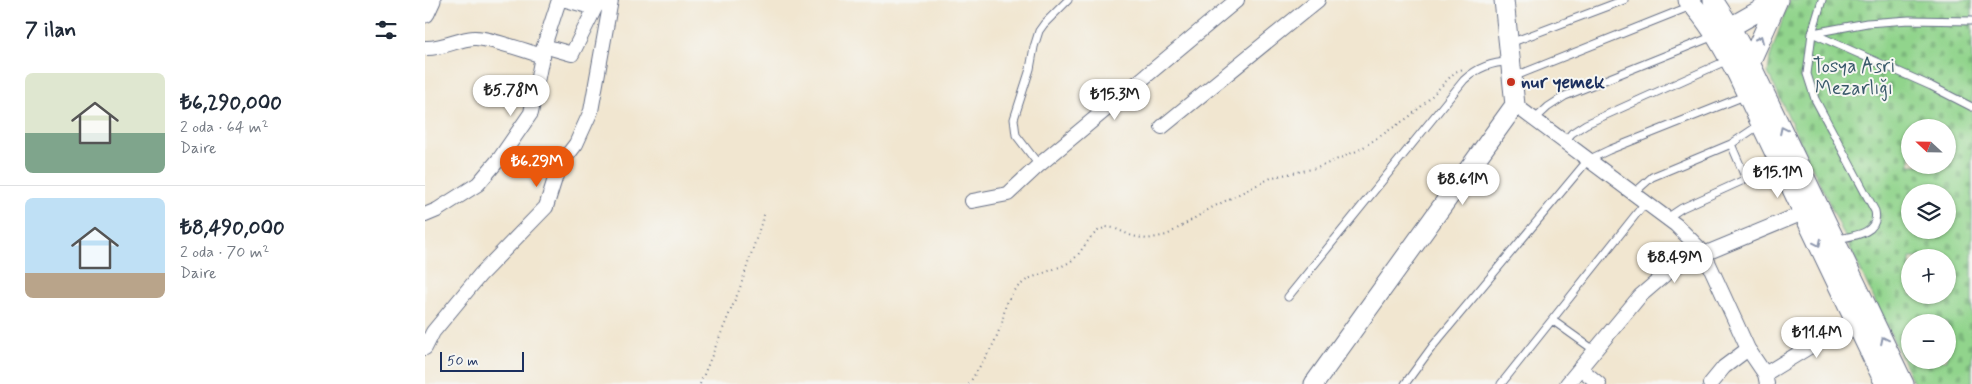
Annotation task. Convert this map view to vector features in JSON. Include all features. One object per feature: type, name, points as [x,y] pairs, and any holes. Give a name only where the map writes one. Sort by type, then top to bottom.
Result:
[{"type":"main road","points":[[425,13],[431,0]]},
{"type":"main road","points":[[1314,384],[1515,105],[1504,0]]},
{"type":"main road","points":[[1713,0],[1723,32],[1739,66],[1834,239],[1904,384]]},
{"type":"main road","points":[[1723,32],[1778,0]]},
{"type":"main road","points":[[1778,0],[1739,66],[1747,95],[1885,384]]},
{"type":"main road","points":[[1690,2],[1723,32]]},
{"type":"street","points":[[425,215],[437,210],[478,184],[500,158],[531,113],[543,51],[559,0]]},
{"type":"street","points":[[425,48],[436,49],[465,39],[477,38],[543,51],[572,54],[598,4],[566,0]]},
{"type":"street","points":[[425,348],[433,332],[480,276],[546,207],[559,166],[576,144],[591,111],[611,0]]},
{"type":"street","points":[[972,201],[1008,194],[1039,165],[1237,0]]},
{"type":"street","points":[[1162,127],[1318,0]]},
{"type":"street","points":[[1515,105],[1667,218],[1704,253],[1748,349],[1766,379],[1855,320]]},
{"type":"street","points":[[1567,384],[1627,310],[1654,283],[1675,266],[1803,213]]},
{"type":"street","points":[[1710,384],[1724,367],[1748,349]]},
{"type":"street","points":[[1580,368],[1599,384]]},
{"type":"lane","points":[[1039,165],[1017,136],[1014,119],[1028,76],[1033,47],[1039,31],[1068,0]]},
{"type":"lane","points":[[1511,61],[1624,0]]},
{"type":"lane","points":[[1822,0],[1813,33],[1807,74],[1815,99],[1877,217],[1874,225],[1869,230],[1861,234],[1834,239]]},
{"type":"lane","points":[[1288,297],[1464,80],[1475,71],[1491,64],[1511,61],[1690,2]]},
{"type":"lane","points":[[1813,33],[1867,23],[1901,20],[1972,21]]},
{"type":"lane","points":[[1534,120],[1548,107],[1565,96],[1723,32]]},
{"type":"lane","points":[[1813,33],[1931,86],[1972,107]]},
{"type":"lane","points":[[1563,142],[1572,133],[1586,124],[1739,66]]},
{"type":"lane","points":[[1405,384],[1432,347],[1587,160],[1747,95]]},
{"type":"lane","points":[[1633,194],[1653,178],[1731,144],[1761,124]]},
{"type":"lane","points":[[1667,218],[1682,208],[1746,179],[1731,144]]},
{"type":"lane","points":[[1501,384],[1645,203]]},
{"type":"lane","points":[[1552,320],[1594,350]]},
{"type":"path","points":[[969,384],[994,343],[1002,322],[1006,303],[1015,289],[1028,279],[1070,262],[1098,230],[1114,228],[1132,236],[1147,239],[1167,235],[1211,208],[1273,177],[1317,168],[1359,150],[1424,104],[1455,72],[1465,69],[1475,71]]},
{"type":"path","points":[[700,384],[740,288],[765,212]]},
{"type":"green space","name":"Tosya Asri Mezarlığı","points":[[1789,0],[1972,0],[1972,384],[1914,384],[1907,369],[1956,369],[1956,314],[1901,314],[1901,356],[1768,73],[1770,57]]},
{"type":"place","name":"nur yemek","points":[[1511,82]]}]
